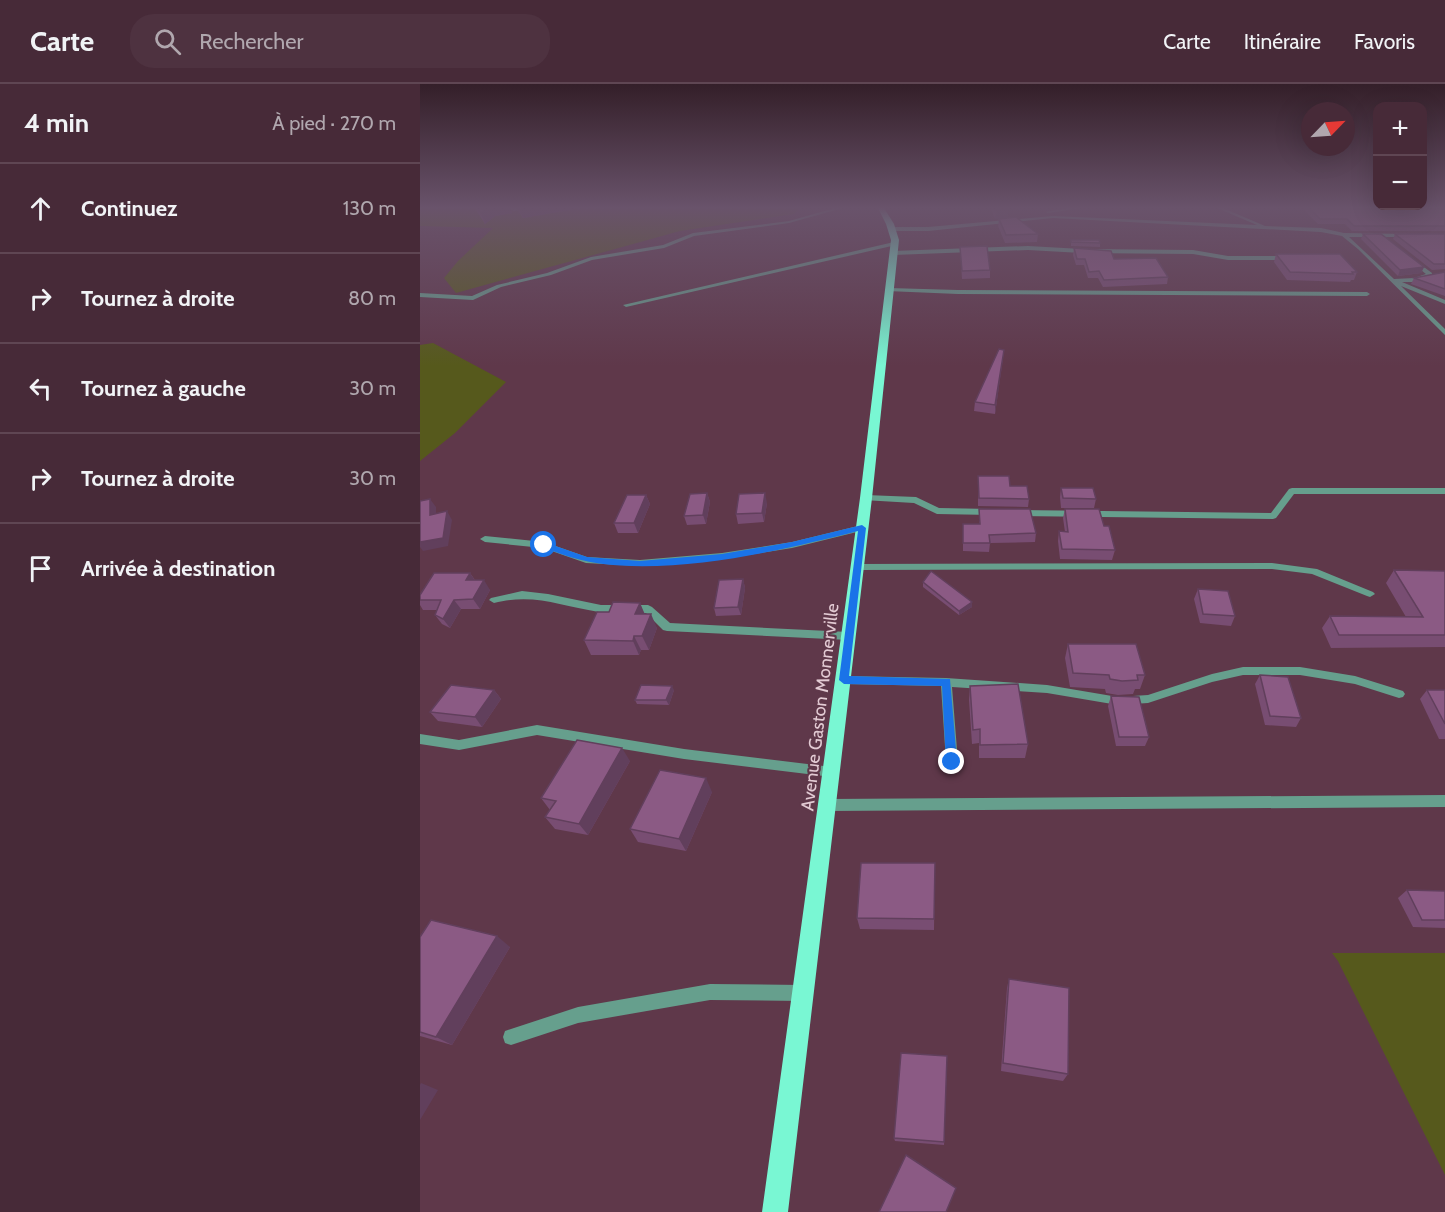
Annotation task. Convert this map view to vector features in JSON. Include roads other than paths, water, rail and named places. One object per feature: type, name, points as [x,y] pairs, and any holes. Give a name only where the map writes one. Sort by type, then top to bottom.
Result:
[{"type":"main road","name":"Avenue Gaston Monnerville","points":[[775,1212],[844,680],[891,261]]},
{"type":"street","points":[[420,295],[472,298],[499,286],[549,274],[586,261]]},
{"type":"street","points":[[626,305],[814,261]]},
{"type":"street","points":[[1373,261],[1445,333]]},
{"type":"street","points":[[1412,261],[1430,274]]},
{"type":"street","points":[[1393,281],[1415,280],[1437,273]]},
{"type":"street","points":[[1393,281],[1445,302]]},
{"type":"street","points":[[889,290],[1367,294]]},
{"type":"street","points":[[866,498],[916,500],[937,511],[1273,516],[1292,491],[1445,491]]},
{"type":"street","points":[[485,539],[544,545],[586,560],[640,563],[722,556],[792,545],[862,528]]},
{"type":"street","points":[[857,567],[1272,566],[1314,571],[1370,594]]},
{"type":"street","points":[[494,600],[519,594],[538,594],[601,609],[648,609],[667,627],[849,636]]},
{"type":"street","points":[[844,680],[946,682],[1047,689],[1118,701],[1148,699],[1212,678],[1243,671],[1300,671],[1355,680],[1399,694]]},
{"type":"street","points":[[946,682],[952,762]]},
{"type":"street","points":[[420,739],[459,745],[537,730],[684,754],[832,772]]},
{"type":"street","points":[[828,805],[1445,801]]},
{"type":"street","points":[[512,1036],[578,1015],[710,992],[802,993]]}]
